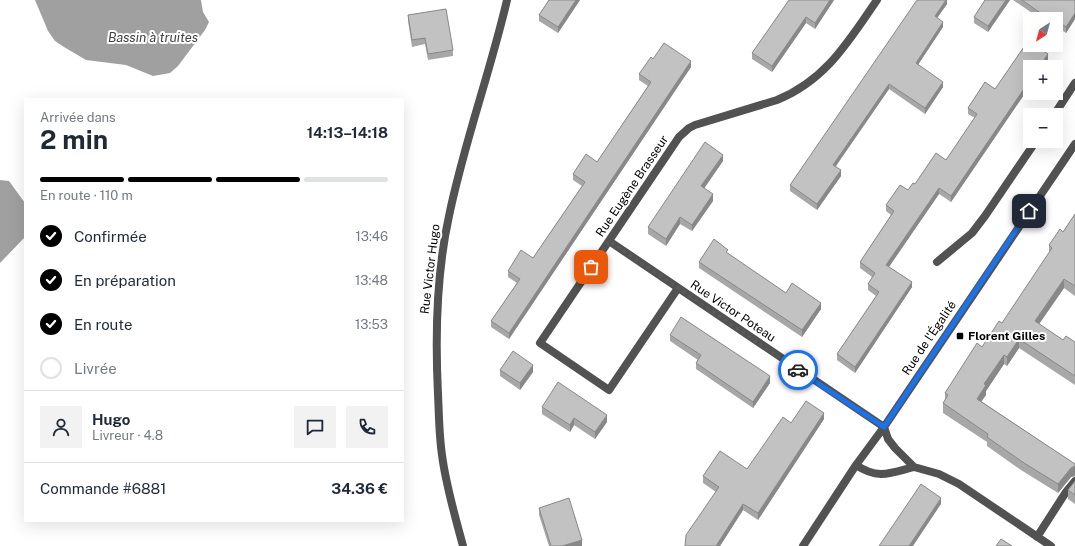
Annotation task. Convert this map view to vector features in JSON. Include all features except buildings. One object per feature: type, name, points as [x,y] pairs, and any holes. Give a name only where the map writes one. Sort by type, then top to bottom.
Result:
[{"type":"street","name":"Rue Victor Hugo","points":[[463,546],[450,495],[442,456],[440,435],[436,352],[441,258],[449,215],[507,0]]},
{"type":"street","name":"Rue Eugène Brasseur","points":[[678,288],[609,390],[540,343],[679,137],[695,125],[777,100],[807,84],[837,57],[877,0]]},
{"type":"street","points":[[1059,108],[1075,84]]},
{"type":"street","name":"Rue de l'Égalité","points":[[803,546],[856,465],[884,427],[1075,144]]},
{"type":"street","points":[[937,262],[972,233],[1031,148]]},
{"type":"street","name":"Rue Victor Poteau","points":[[609,241],[884,427]]},
{"type":"street","points":[[884,427],[888,439],[914,467]]},
{"type":"street","points":[[856,465],[872,474],[880,475],[914,467],[939,474],[958,484],[1051,546]]},
{"type":"street","points":[[1037,536],[1066,492],[1075,482]]},
{"type":"water","name":"Bassin à truites","points":[[35,0],[201,0],[203,12],[209,22],[205,30],[178,66],[170,73],[153,76],[126,65],[86,60],[64,47],[55,41],[48,31]]},
{"type":"water","points":[[0,180],[9,181],[24,202],[24,238],[0,263]]},
{"type":"way so far","points":[[591,267],[609,241],[798,370]]},
{"type":"place","name":"Florent Gilles","points":[[960,336]]},
{"type":"route","points":[[798,370],[884,427],[1029,211]]}]
